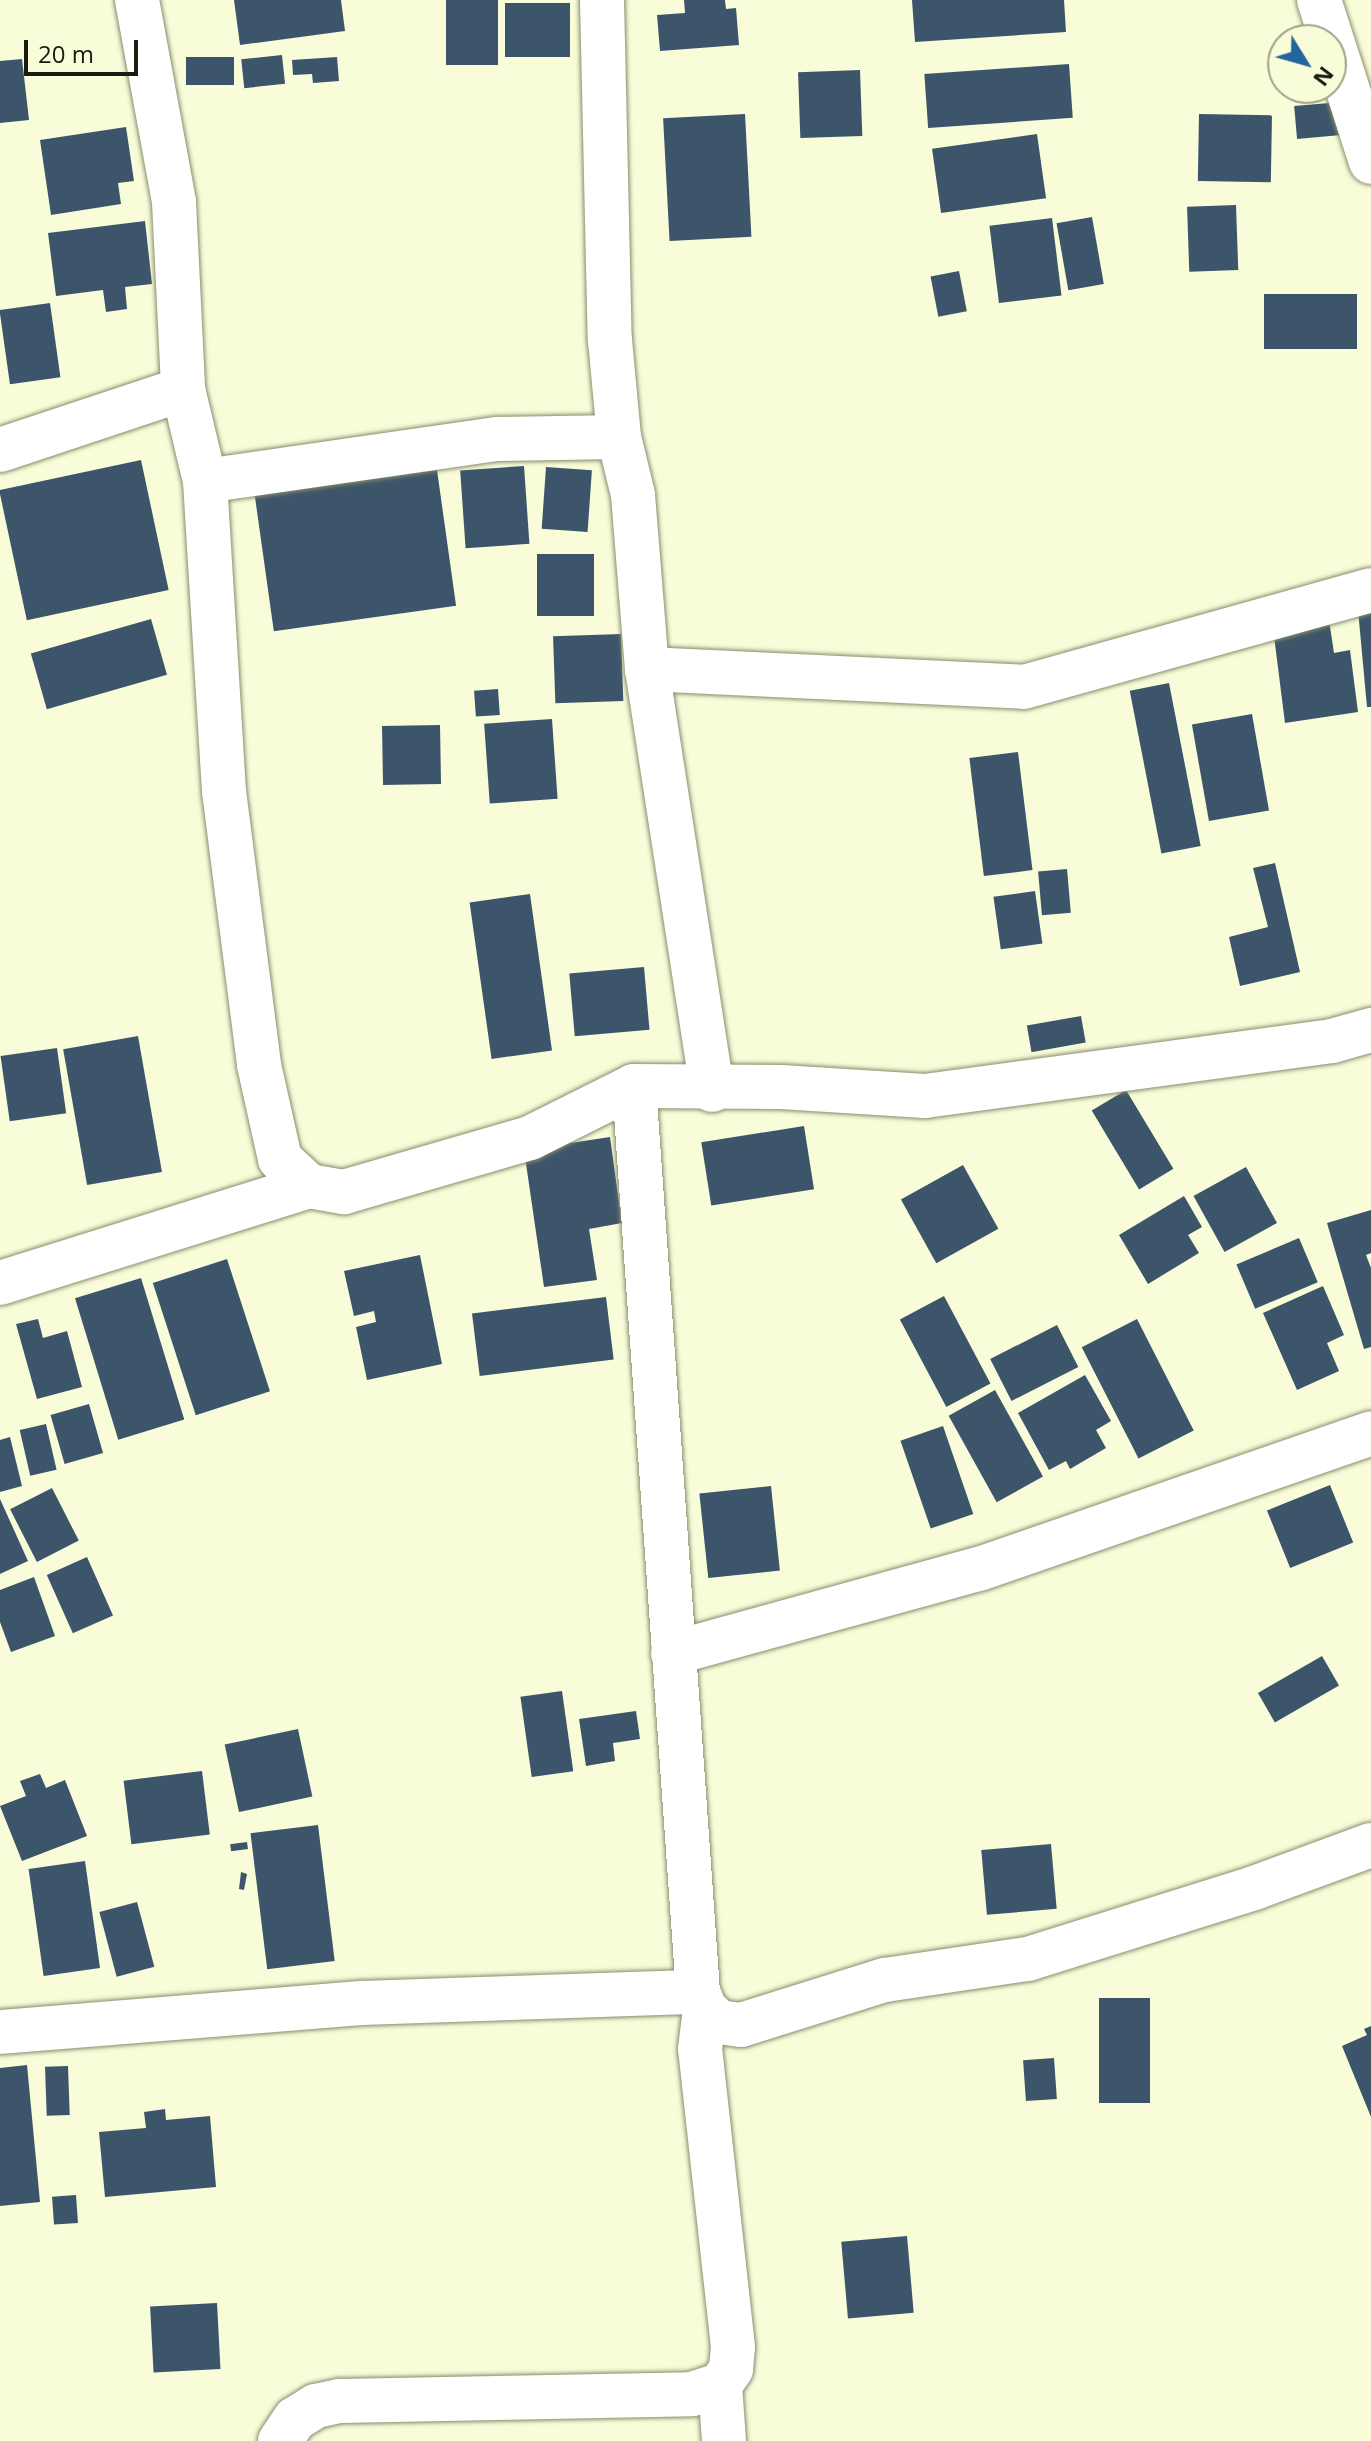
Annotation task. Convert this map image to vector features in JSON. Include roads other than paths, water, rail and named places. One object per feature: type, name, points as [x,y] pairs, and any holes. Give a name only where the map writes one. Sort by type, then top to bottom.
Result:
[{"type":"street","points":[[137,0],[174,202],[183,389],[205,481],[224,791],[259,1065],[280,1159],[309,1186]]},
{"type":"street","points":[[602,0],[610,340],[619,437],[633,495],[647,669],[712,1090]]},
{"type":"street","points":[[1319,0],[1371,162]]},
{"type":"street","points":[[0,450],[183,389]]},
{"type":"street","points":[[205,481],[498,439],[619,437]]},
{"type":"street","points":[[647,669],[1024,687],[1371,590]]},
{"type":"street","points":[[0,1283],[309,1186],[344,1192],[530,1138],[634,1086],[712,1090],[781,1087],[925,1096],[1332,1041],[1371,1030]]},
{"type":"street","points":[[280,2441],[295,2419],[316,2406],[340,2401],[692,2394],[720,2385],[731,2369],[733,2347],[700,2049],[702,2001],[673,1653],[634,1086]]},
{"type":"street","points":[[673,1653],[979,1569],[1371,1433]]},
{"type":"street","points":[[702,2001],[719,2022],[741,2025],[885,1980],[1028,1959],[1254,1888],[1371,1845]]},
{"type":"street","points":[[0,2032],[361,2003],[702,2001]]},
{"type":"street","points":[[720,2385],[724,2441]]}]
